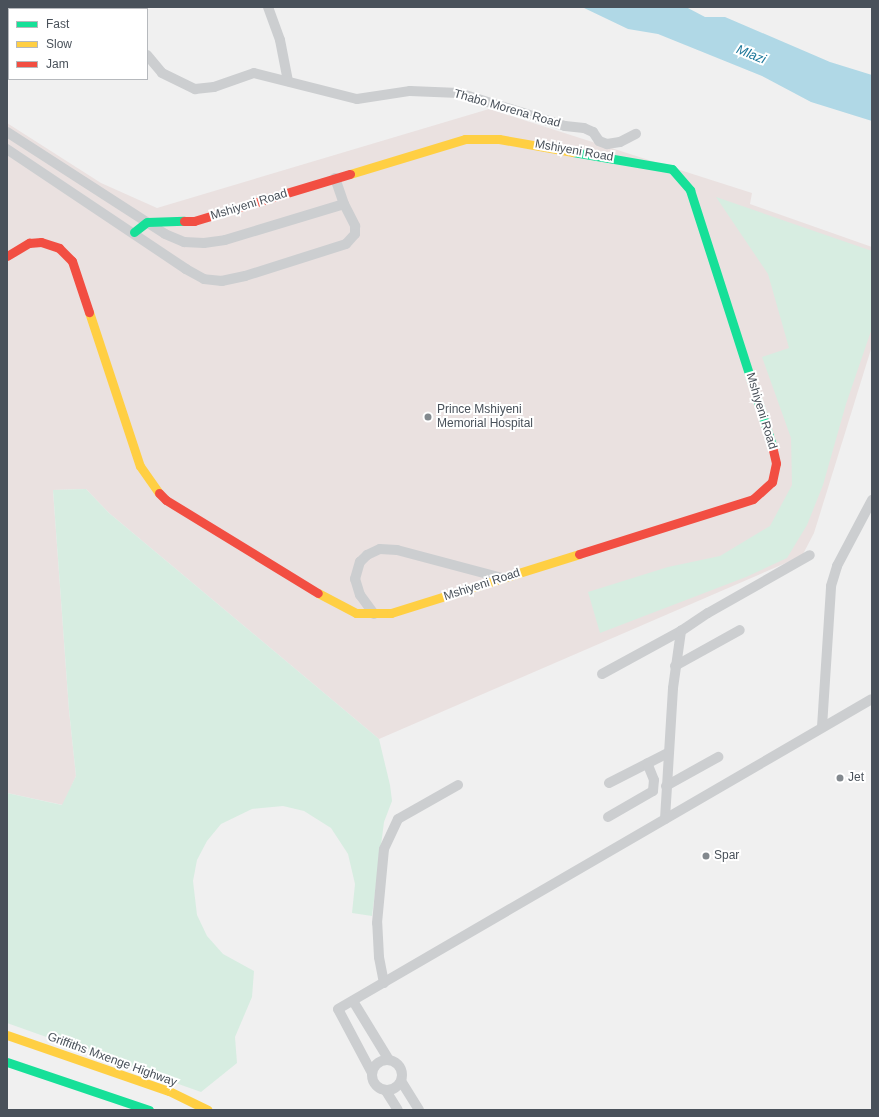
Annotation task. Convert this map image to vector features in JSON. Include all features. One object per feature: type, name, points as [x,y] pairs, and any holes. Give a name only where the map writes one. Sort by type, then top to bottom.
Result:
[{"type":"street","points":[[268,7],[280,40],[288,81]]},
{"type":"street","name":"Thabo Morena Road","points":[[148,57],[162,73],[195,89],[214,87],[254,73],[357,98],[410,91],[459,93],[542,119],[584,128],[593,132],[599,141],[607,144],[620,142],[636,134]]},
{"type":"street","points":[[7,132],[175,239],[193,244],[225,240],[344,204]]},
{"type":"street","name":"Mshiyeni Road","points":[[7,256],[17,248],[35,242],[50,244],[67,254],[76,269],[140,466],[150,485],[166,500],[335,604],[356,613],[391,613],[753,499],[767,489],[772,482],[776,463],[774,451],[690,190],[680,175],[662,166],[484,138],[465,139],[194,221],[147,222]]},
{"type":"street","points":[[7,149],[134,232],[195,275],[213,280],[230,280],[346,244],[353,238],[355,230],[335,178]]},
{"type":"street","points":[[134,232],[147,222]]},
{"type":"street","points":[[822,728],[831,586],[837,566],[872,500]]},
{"type":"street","points":[[374,614],[360,595],[355,579],[360,562],[367,555],[380,549],[396,550],[502,578]]},
{"type":"street","points":[[602,674],[681,631],[810,555]]},
{"type":"street","points":[[675,666],[740,630]]},
{"type":"street","points":[[665,819],[668,753],[675,666],[681,631]]},
{"type":"street","points":[[398,1110],[386,1091],[374,1084],[372,1073],[338,1010],[872,699]]},
{"type":"street","points":[[609,783],[668,753]]},
{"type":"street","points":[[666,786],[718,757]]},
{"type":"street","points":[[608,817],[652,791],[654,780],[647,763]]},
{"type":"street","points":[[384,983],[379,957],[377,923],[384,849],[398,820],[458,785]]},
{"type":"street","points":[[352,1001],[389,1060],[400,1068],[401,1081],[419,1110]]},
{"type":"street","name":"Griffiths Mxenge Highway","points":[[7,1035],[169,1092],[208,1110]]},
{"type":"street","points":[[372,1073],[375,1066],[389,1060]]},
{"type":"street","points":[[7,1062],[149,1110]]},
{"type":"street","points":[[386,1091],[392,1090],[401,1081]]},
{"type":"shaded area","name":"Prince Mshiyeni Memorial Hospital","points":[[489,109],[752,193],[750,204],[872,247],[872,346],[814,533],[802,556],[379,739],[109,513],[86,489],[53,490],[69,710],[76,776],[63,805],[7,793],[7,123],[101,183],[157,208]]},
{"type":"green space","points":[[716,197],[872,251],[872,328],[846,404],[823,485],[807,525],[787,558],[746,577],[600,633],[588,592],[668,567],[720,556],[770,526],[792,485],[791,438],[762,357],[789,348],[768,274]]},
{"type":"green space","points":[[86,489],[109,513],[379,739],[390,785],[392,801],[384,822],[372,916],[352,913],[355,884],[348,854],[331,828],[304,811],[283,806],[252,809],[221,824],[207,841],[197,860],[193,881],[197,915],[207,936],[223,954],[254,971],[252,997],[235,1037],[237,1063],[201,1092],[7,1023],[7,793],[62,805],[76,776],[69,710],[53,490]]},
{"type":"water","name":"Mlazi","points":[[582,7],[686,7],[705,17],[725,17],[830,62],[872,75],[872,121],[811,102],[762,76],[658,34],[628,29]]},
{"type":"traffic: fast","points":[[573,152],[672,169],[690,190],[772,446]]},
{"type":"traffic: fast","points":[[134,232],[147,222],[184,221]]},
{"type":"traffic: fast","points":[[7,1062],[149,1110]]},
{"type":"traffic: slow","points":[[350,174],[465,139],[499,139],[573,152]]},
{"type":"traffic: slow","points":[[89,312],[140,466],[159,493]]},
{"type":"traffic: slow","points":[[318,593],[356,613],[391,613],[579,554]]},
{"type":"traffic: slow","points":[[7,1035],[169,1091],[208,1110]]},
{"type":"traffic: jam","points":[[184,221],[194,221],[350,174]]},
{"type":"traffic: jam","points":[[7,256],[29,243],[41,242],[59,248],[72,261],[89,312]]},
{"type":"traffic: jam","points":[[579,554],[753,499],[772,482],[776,463],[772,446]]},
{"type":"traffic: jam","points":[[159,493],[166,500],[318,593]]},
{"type":"place","name":"Prince Mshiyeni Memorial Hospital","points":[[428,417]]},
{"type":"place","name":"Jet","points":[[840,778]]},
{"type":"place","name":"Spar","points":[[706,856]]}]
